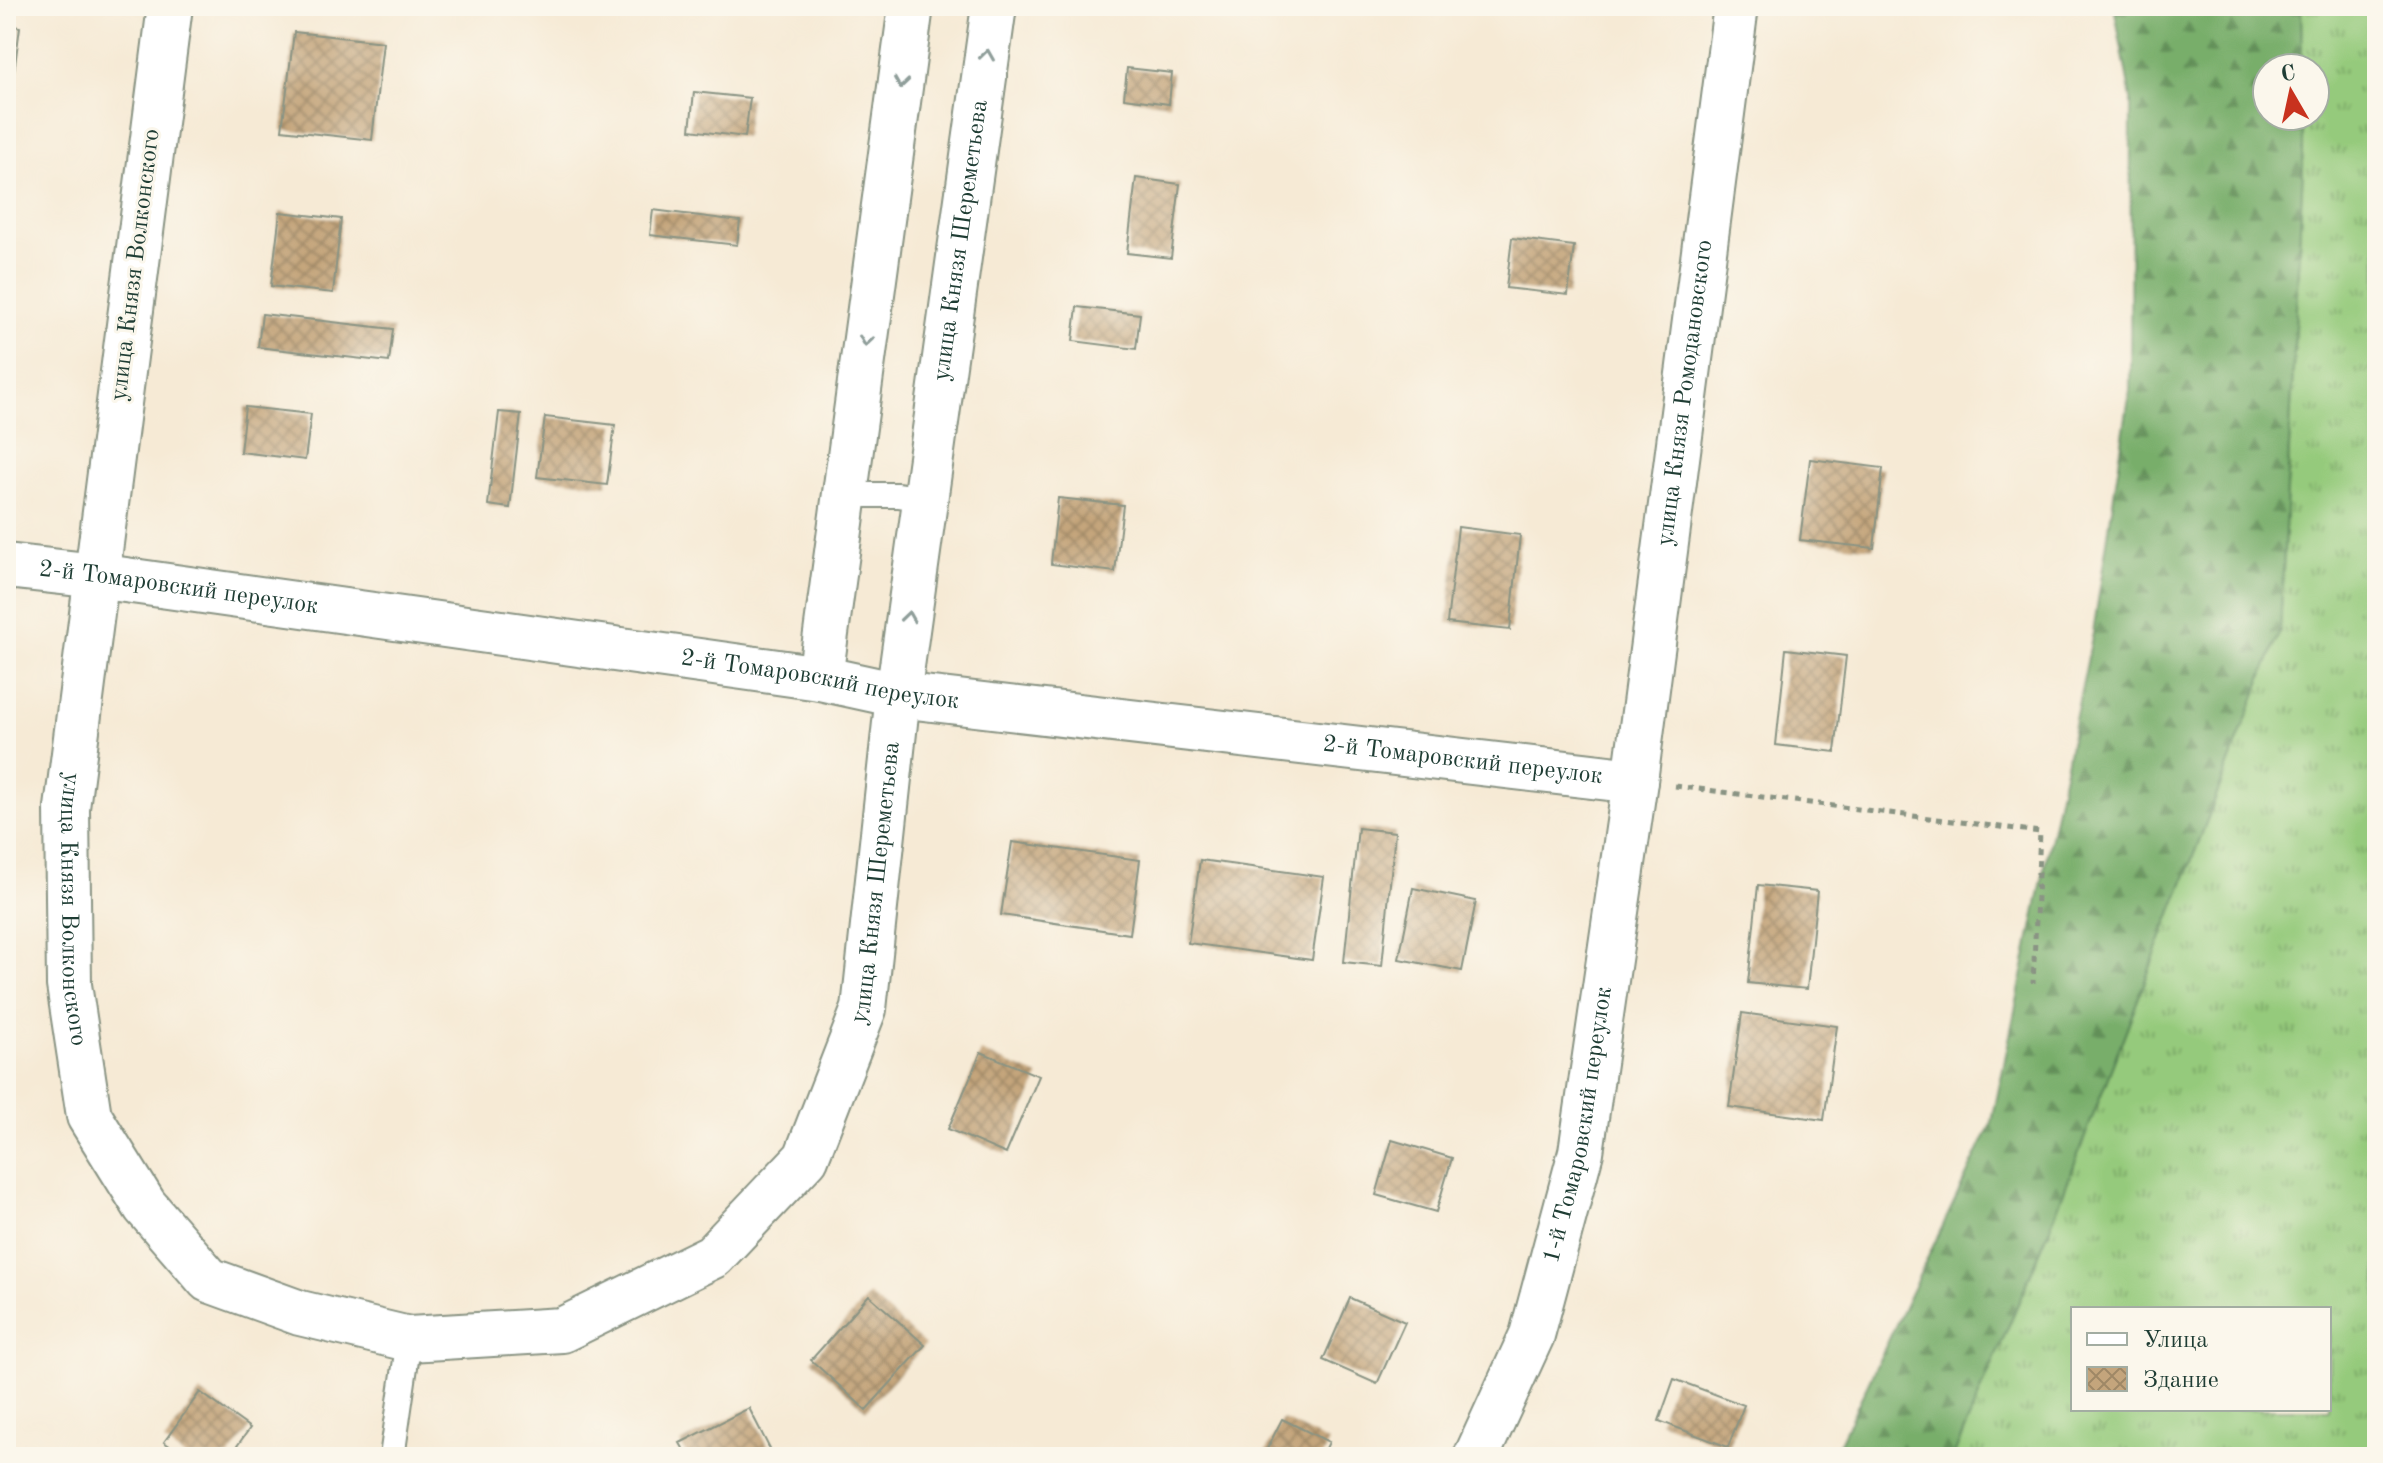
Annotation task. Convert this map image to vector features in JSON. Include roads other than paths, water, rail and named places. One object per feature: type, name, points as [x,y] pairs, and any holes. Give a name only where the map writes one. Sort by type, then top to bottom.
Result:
[{"type":"street","name":"улица Князя Волконского","points":[[170,6],[67,808],[69,985],[89,1116],[145,1206],[209,1280],[300,1313],[409,1339]]},
{"type":"street","points":[[820,678],[911,6]]},
{"type":"street","name":"улица Князя Шереметьева","points":[[409,1339],[562,1330],[713,1256],[806,1158],[864,1009],[898,695],[994,6]]},
{"type":"street","name":"улица Князя Ромодановского","points":[[1635,781],[1736,6]]},
{"type":"street","name":"2-й Томаровский переулок","points":[[6,566],[97,576],[820,678],[898,695],[1635,781]]},
{"type":"street","name":"1-й Томаровский переулок","points":[[1476,1457],[1532,1335],[1581,1152],[1635,781]]},
{"type":"lane","points":[[845,495],[898,495],[925,499]]},
{"type":"lane","points":[[392,1457],[409,1339]]}]
